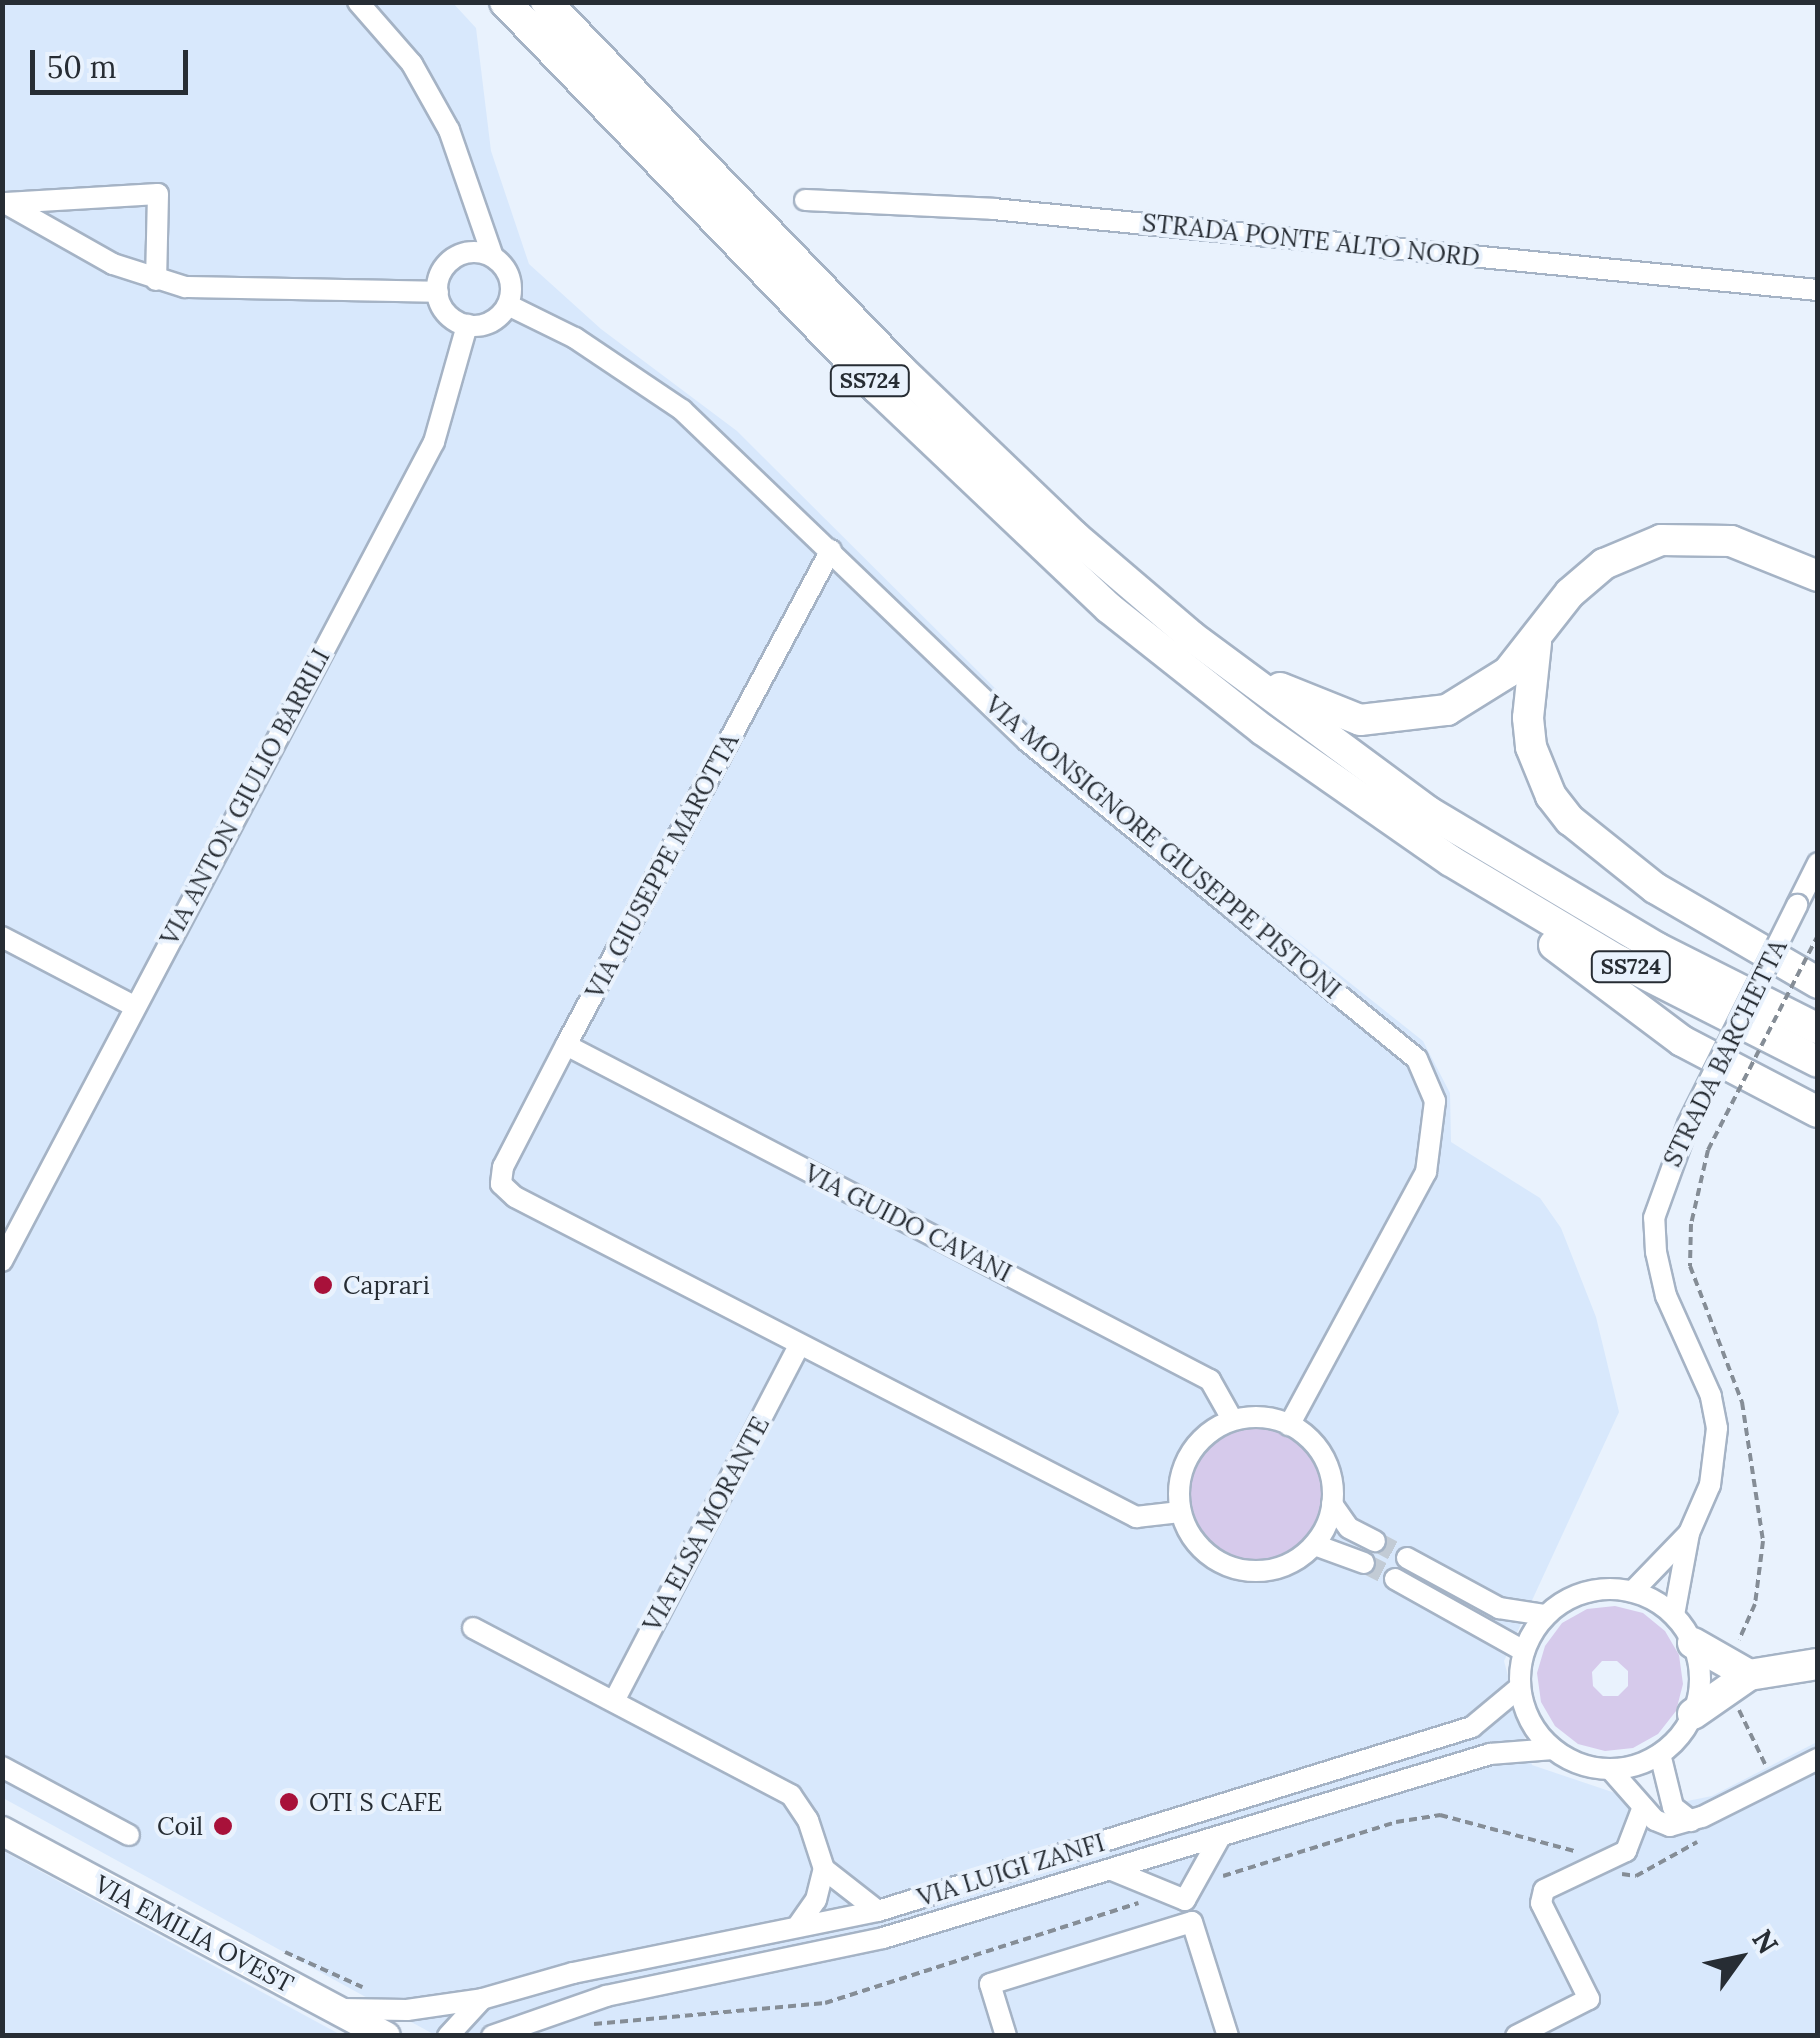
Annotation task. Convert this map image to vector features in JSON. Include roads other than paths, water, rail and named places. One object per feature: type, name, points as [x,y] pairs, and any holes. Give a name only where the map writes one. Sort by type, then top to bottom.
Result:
[{"type":"highway","name":"SS724","points":[[505,2],[1003,512],[1110,608],[1264,730],[1451,861],[1619,960],[1818,1062]]},
{"type":"highway","name":"SS724","points":[[546,2],[941,409],[1074,536],[1192,636],[1430,812],[1657,948],[1818,1029]]},
{"type":"highway","points":[[1192,636],[1316,706],[1382,721],[1430,715],[1471,700],[1536,643],[1570,593],[1631,550],[1661,540],[1731,541],[1818,576]]},
{"type":"highway","points":[[1783,562],[1818,600]]},
{"type":"highway","points":[[1536,643],[1528,718],[1532,747],[1551,796],[1570,820],[1643,880],[1818,983]]},
{"type":"highway","points":[[1451,861],[1682,1041],[1818,1112]]},
{"type":"highway","points":[[1693,1644],[1735,1676]]},
{"type":"highway","points":[[1693,1714],[1735,1676],[1818,1664]]},
{"type":"main road","name":"VIA EMILIA OVEST","points":[[3,1831],[386,2036]]},
{"type":"street","points":[[358,2],[412,64],[449,130],[494,257],[508,273],[508,305],[490,322],[467,325],[447,313],[438,292],[450,261],[471,252],[494,257]]},
{"type":"street","points":[[4,203],[158,194],[156,280]]},
{"type":"street","name":"STRADA PONTE ALTO NORD","points":[[805,200],[994,209],[1818,290]]},
{"type":"street","points":[[4,203],[113,264],[185,287],[438,292]]},
{"type":"street","name":"VIA MONSIGNORE GIUSEPPE PISTONI","points":[[508,305],[575,338],[682,410],[1027,741],[1417,1059],[1435,1101],[1426,1172],[1289,1425]]},
{"type":"street","name":"VIA ANTON GIULIO BARRILI","points":[[2,1260],[434,442],[467,325]]},
{"type":"street","name":"VIA GIUSEPPE MAROTTA","points":[[799,1346],[515,1197],[501,1184],[503,1166],[830,550]]},
{"type":"street","name":"STRADA BARCHETTA","points":[[1674,1615],[1689,1532],[1710,1485],[1717,1428],[1711,1396],[1666,1296],[1654,1218],[1688,1124],[1818,862]]},
{"type":"street","points":[[2,937],[134,1006]]},
{"type":"street","name":"VIA GUIDO CAVANI","points":[[566,1045],[1210,1380],[1232,1419]]},
{"type":"street","points":[[799,1346],[1136,1518],[1180,1512]]},
{"type":"street","name":"VIA ELSA MORANTE","points":[[614,1701],[799,1346]]},
{"type":"street","points":[[1332,1504],[1314,1545],[1282,1567],[1228,1566],[1198,1546],[1180,1512],[1185,1462],[1208,1433],[1232,1419],[1263,1417],[1289,1425],[1323,1456],[1332,1504],[1349,1528],[1375,1541]]},
{"type":"street","name":"STRADA BARCHETTA","points":[[1633,1591],[1689,1532]]},
{"type":"street","points":[[1314,1545],[1364,1563]]},
{"type":"street","points":[[1406,1558],[1500,1608],[1546,1615]]},
{"type":"street","points":[[1395,1579],[1524,1651]]},
{"type":"street","points":[[1587,1591],[1633,1591],[1674,1615],[1693,1644],[1700,1678],[1693,1714],[1660,1754],[1610,1769],[1584,1765],[1553,1749],[1532,1725],[1520,1687],[1524,1651],[1546,1615],[1587,1591]]},
{"type":"street","points":[[474,1628],[791,1795],[808,1820],[824,1869],[878,1911]]},
{"type":"street","name":"VIA LUIGI ZANFI","points":[[336,2009],[407,2010],[482,1998],[800,1924],[878,1911],[1454,1733],[1472,1726],[1520,1687]]},
{"type":"street","name":"VIA LUIGI ZANFI","points":[[492,2036],[576,2004],[882,1938],[1490,1754],[1553,1749]]},
{"type":"street","points":[[1660,1754],[1673,1807],[1691,1820]]},
{"type":"street","points":[[1610,1769],[1642,1807],[1670,1826],[1691,1820],[1818,1759]]},
{"type":"street","points":[[2,1767],[129,1835]]},
{"type":"street","points":[[1516,2036],[1589,1999],[1541,1903],[1544,1890],[1626,1852],[1642,1807]]},
{"type":"street","points":[[1220,1837],[1186,1900],[1228,2036]]},
{"type":"street","points":[[800,1924],[824,1869]]},
{"type":"street","points":[[1112,1870],[1186,1900]]},
{"type":"street","points":[[1006,2036],[990,1984],[1192,1922]]},
{"type":"street","points":[[448,2036],[482,1998]]},
{"type":"street","points":[[545,2036],[576,2004]]},
{"type":"tunnel","points":[[1375,1541],[1407,1558]]},
{"type":"tunnel","points":[[1364,1563],[1395,1579]]},
{"type":"place","name":"Caprari","points":[[323,1285]]},
{"type":"place","name":"OTI S CAFE","points":[[289,1802]]},
{"type":"place","name":"Coil","points":[[223,1826]]}]
